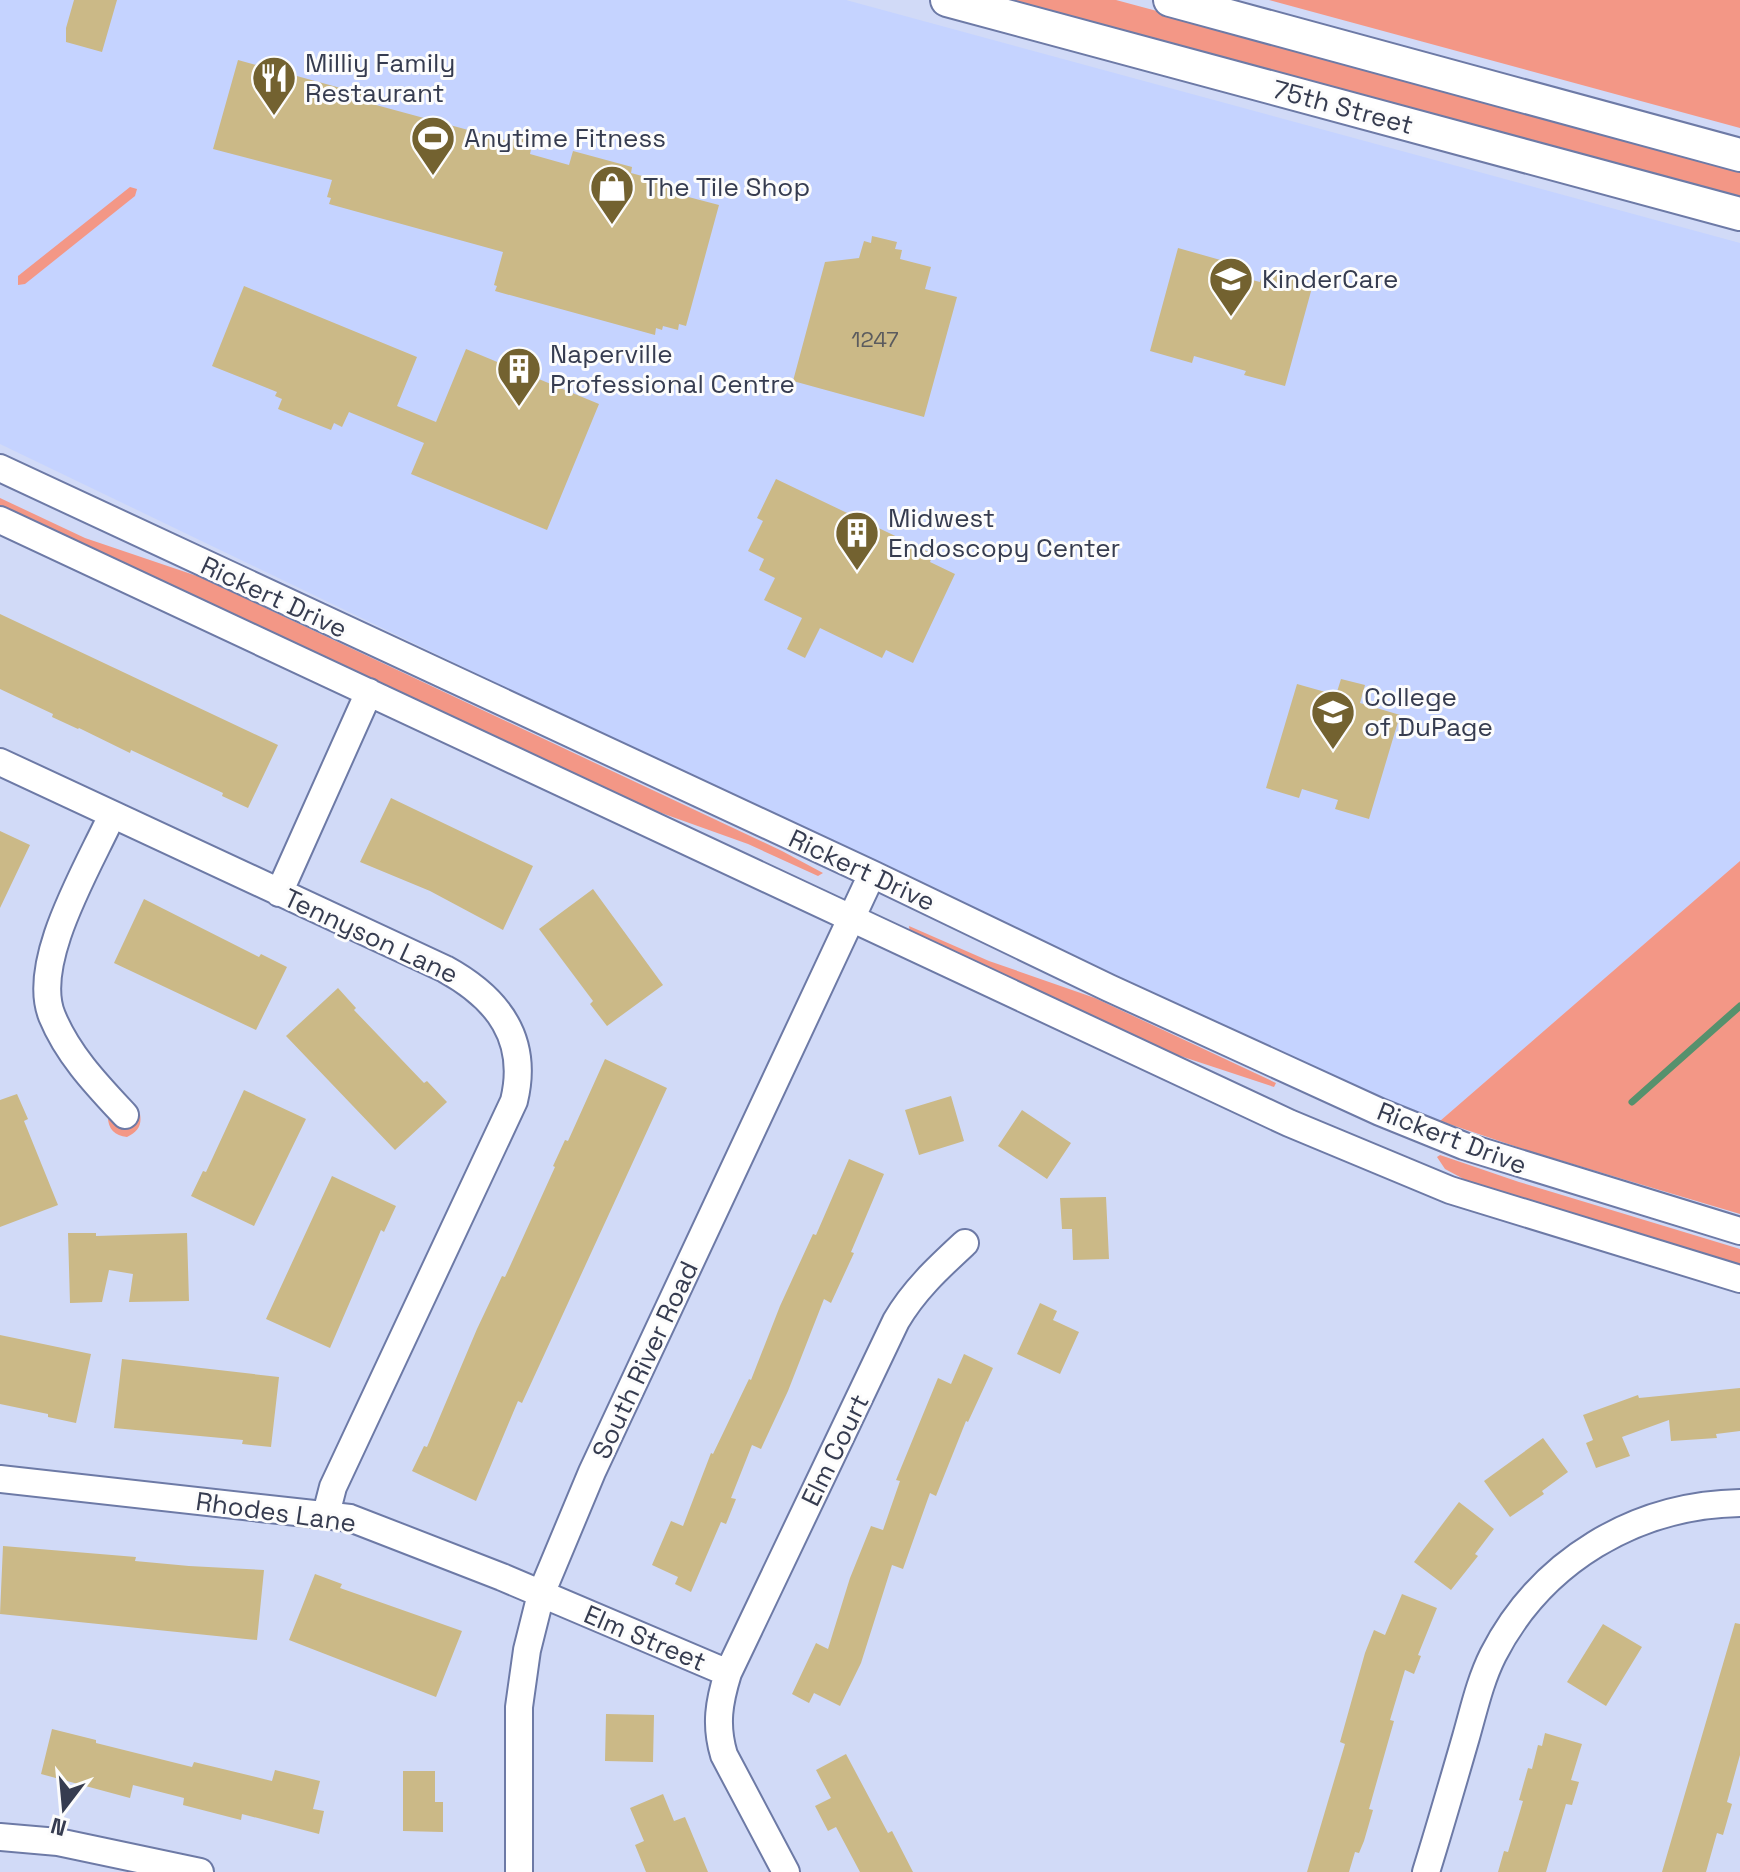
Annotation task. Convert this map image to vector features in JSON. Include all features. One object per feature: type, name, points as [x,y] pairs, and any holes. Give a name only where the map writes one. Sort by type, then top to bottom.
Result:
[{"type":"main road","name":"75th Street","points":[[947,0],[1740,214]]},
{"type":"main road","points":[[1170,0],[1740,155]]},
{"type":"street","name":"Rickert Drive","points":[[0,468],[1380,1112],[1464,1146],[1740,1231]]},
{"type":"street","name":"Rickert Drive","points":[[0,520],[851,920],[1369,1158],[1450,1190],[1740,1279]]},
{"type":"street","points":[[279,893],[369,692]]},
{"type":"street","name":"Tennyson Lane","points":[[0,762],[445,969],[480,991],[508,1028],[518,1075],[514,1101],[333,1487],[326,1514]]},
{"type":"street","points":[[112,815],[52,947],[47,988],[52,1016],[85,1072],[125,1115]]},
{"type":"street","name":"South River Road","points":[[519,1872],[519,1707],[527,1650],[541,1594],[599,1458],[872,874]]},
{"type":"street","name":"Elm Court","points":[[728,1673],[896,1321],[909,1298],[965,1243]]},
{"type":"street","name":"Rhodes Lane","points":[[0,1479],[350,1518],[541,1594]]},
{"type":"street","points":[[1426,1872],[1484,1675],[1507,1629],[1530,1598],[1559,1569],[1593,1544],[1630,1524],[1685,1507],[1740,1503]]},
{"type":"street","name":"Elm Street","points":[[541,1594],[728,1673],[717,1717],[721,1746],[786,1872]]},
{"type":"street","points":[[0,1837],[58,1842],[200,1872]]},
{"type":"shaded area","points":[[0,0],[846,0],[1740,243],[1740,861],[1440,1121],[1353,1086],[559,713],[0,444]]},
{"type":"shaded area","points":[[995,0],[1116,0],[1740,168],[1740,201]]},
{"type":"shaded area","points":[[1269,0],[1740,0],[1740,128],[1280,3]]},
{"type":"shaded area","points":[[130,187],[137,189],[135,196],[25,284],[18,285],[18,276]]},
{"type":"shaded area","points":[[0,498],[85,538],[200,577],[823,873],[818,876],[748,844],[625,800],[0,506]]},
{"type":"shaded area","points":[[1740,861],[1740,1214],[1440,1121]]},
{"type":"shaded area","points":[[909,926],[989,961],[1095,998],[1276,1083],[1274,1087],[1156,1048],[910,933]]},
{"type":"shaded area","points":[[133,1105],[140,1114],[138,1128],[127,1137],[118,1135],[110,1127],[108,1114]]},
{"type":"shaded area","points":[[1440,1155],[1740,1249],[1740,1267],[1473,1184],[1445,1169],[1437,1157]]},
{"type":"building","points":[[74,0],[117,0],[102,52],[66,42],[66,28]]},
{"type":"building","points":[[238,60],[377,98],[376,105],[512,142],[515,135],[533,140],[530,154],[569,165],[573,151],[632,167],[631,173],[679,186],[677,194],[719,205],[686,326],[679,324],[678,330],[663,326],[662,330],[656,328],[655,335],[495,291],[503,252],[329,204],[331,198],[327,197],[332,180],[213,149]]},
{"type":"building","points":[[872,236],[897,242],[895,249],[902,250],[900,259],[931,267],[925,289],[957,297],[924,417],[793,381],[825,262],[859,258],[864,241],[871,243]]},
{"type":"building","name":"KinderCare","points":[[1178,248],[1224,261],[1221,272],[1260,282],[1263,271],[1313,284],[1285,386],[1194,356],[1192,363],[1150,351]]},
{"type":"building","name":"Naperville Professional Centre","points":[[244,286],[417,357],[397,406],[436,422],[466,349],[599,404],[547,530],[411,474],[424,443],[349,412],[342,427],[334,423],[331,430],[278,409],[282,399],[275,396],[277,392],[212,366]]},
{"type":"building","name":"Midwest Endoscopy Center","points":[[776,479],[933,554],[930,562],[955,574],[913,663],[886,650],[882,658],[820,628],[805,658],[787,649],[802,618],[764,600],[775,578],[759,570],[764,559],[748,551],[763,521],[757,518]]},
{"type":"building","points":[[0,614],[278,745],[248,808],[131,750],[130,753],[52,717],[53,714],[0,689]]},
{"type":"building","name":"College of DuPage","points":[[1341,679],[1365,685],[1360,703],[1400,715],[1369,819],[1335,809],[1338,800],[1302,789],[1299,798],[1266,788],[1297,684],[1336,695]]},
{"type":"building","points":[[391,798],[533,866],[503,930],[430,891],[360,862]]},
{"type":"building","points":[[0,831],[30,845],[0,908]]},
{"type":"building","points":[[593,889],[663,985],[607,1026],[590,1004],[593,1001],[539,929]]},
{"type":"building","points":[[144,899],[259,957],[261,954],[287,967],[256,1030],[114,963]]},
{"type":"building","points":[[338,988],[356,1008],[354,1010],[424,1083],[427,1081],[447,1102],[395,1150],[286,1036]]},
{"type":"building","points":[[605,1059],[667,1088],[522,1403],[518,1401],[476,1501],[412,1471],[424,1446],[427,1447],[477,1329],[502,1276],[505,1277],[553,1166],[565,1140],[568,1141]]},
{"type":"building","points":[[244,1090],[306,1119],[254,1226],[191,1196],[203,1171],[206,1172]]},
{"type":"building","points":[[17,1094],[28,1119],[24,1121],[58,1205],[0,1227],[0,1100]]},
{"type":"building","points":[[951,1096],[964,1141],[919,1155],[905,1110]]},
{"type":"building","points":[[1022,1110],[1071,1143],[1047,1179],[998,1146]]},
{"type":"building","points":[[849,1159],[884,1174],[851,1252],[854,1253],[831,1303],[824,1299],[788,1391],[761,1449],[752,1445],[731,1498],[736,1499],[726,1524],[721,1522],[691,1592],[675,1584],[678,1577],[652,1565],[671,1521],[683,1526],[711,1453],[751,1380],[780,1306],[813,1234],[816,1235]]},
{"type":"building","points":[[332,1176],[396,1206],[384,1232],[381,1230],[330,1348],[266,1319]]},
{"type":"building","points":[[1106,1197],[1109,1259],[1073,1260],[1072,1229],[1062,1229],[1060,1198]]},
{"type":"building","points":[[68,1233],[96,1233],[96,1236],[187,1233],[189,1301],[129,1302],[133,1274],[109,1270],[102,1302],[70,1303]]},
{"type":"building","points":[[1040,1303],[1057,1311],[1053,1320],[1079,1332],[1060,1374],[1017,1354]]},
{"type":"building","points":[[0,1335],[91,1354],[76,1423],[0,1404]]},
{"type":"building","points":[[964,1354],[993,1368],[966,1421],[936,1496],[930,1493],[903,1569],[892,1565],[861,1663],[840,1706],[814,1693],[809,1703],[792,1694],[816,1643],[828,1649],[850,1578],[871,1526],[883,1530],[900,1481],[896,1480],[938,1378],[951,1384]]},
{"type":"building","points":[[122,1359],[279,1377],[271,1447],[242,1444],[243,1440],[114,1428]]},
{"type":"building","points":[[1740,1388],[1740,1431],[1716,1434],[1717,1438],[1671,1441],[1669,1420],[1622,1437],[1630,1456],[1596,1468],[1586,1443],[1593,1440],[1583,1415],[1638,1395],[1639,1398]]},
{"type":"building","points":[[1543,1438],[1568,1472],[1542,1491],[1544,1494],[1510,1517],[1484,1481]]},
{"type":"building","points":[[1459,1502],[1494,1529],[1475,1554],[1478,1556],[1451,1590],[1414,1562]]},
{"type":"building","points":[[3,1546],[136,1557],[135,1561],[189,1566],[264,1570],[257,1640],[0,1614]]},
{"type":"building","points":[[315,1574],[342,1584],[340,1588],[462,1631],[436,1697],[289,1640]]},
{"type":"building","points":[[1402,1594],[1437,1608],[1418,1655],[1421,1656],[1414,1674],[1405,1670],[1390,1720],[1394,1721],[1369,1809],[1373,1810],[1364,1841],[1359,1853],[1355,1852],[1349,1872],[1307,1872],[1345,1744],[1340,1742],[1365,1653],[1374,1630],[1385,1635]]},
{"type":"building","points":[[1735,1623],[1740,1624],[1740,1755],[1727,1802],[1732,1804],[1723,1835],[1717,1833],[1706,1872],[1662,1872]]},
{"type":"building","points":[[1603,1624],[1642,1647],[1606,1706],[1567,1682]]},
{"type":"building","points":[[606,1714],[654,1715],[653,1762],[605,1761]]},
{"type":"building","points":[[52,1729],[192,1767],[194,1762],[272,1781],[275,1770],[320,1781],[313,1809],[324,1811],[319,1834],[242,1814],[241,1820],[183,1805],[184,1798],[133,1785],[130,1798],[41,1774]]},
{"type":"building","points":[[1545,1733],[1582,1744],[1571,1780],[1579,1782],[1572,1805],[1566,1804],[1546,1872],[1498,1872],[1504,1851],[1508,1852],[1523,1801],[1519,1800],[1528,1768],[1532,1769],[1538,1745],[1542,1746]]},
{"type":"building","points":[[846,1754],[888,1833],[892,1831],[913,1872],[860,1872],[836,1827],[828,1831],[815,1806],[831,1798],[816,1770]]},
{"type":"building","points":[[403,1771],[435,1771],[435,1802],[443,1802],[443,1832],[403,1831]]},
{"type":"building","points":[[663,1794],[674,1821],[685,1817],[708,1872],[646,1872],[635,1845],[644,1841],[630,1808]]},
{"type":"waterway","points":[[1632,1102],[1740,1006]]},
{"type":"place","name":"Milliy Family Restaurant","points":[[274,117]]},
{"type":"place","name":"Anytime Fitness","points":[[433,177]]},
{"type":"place","name":"The Tile Shop","points":[[612,226]]},
{"type":"place","name":"KinderCare","points":[[1231,318]]},
{"type":"place","name":"Naperville Professional Centre","points":[[519,408]]},
{"type":"place","name":"Midwest Endoscopy Center","points":[[857,572]]},
{"type":"place","name":"College of DuPage","points":[[1333,751]]}]
